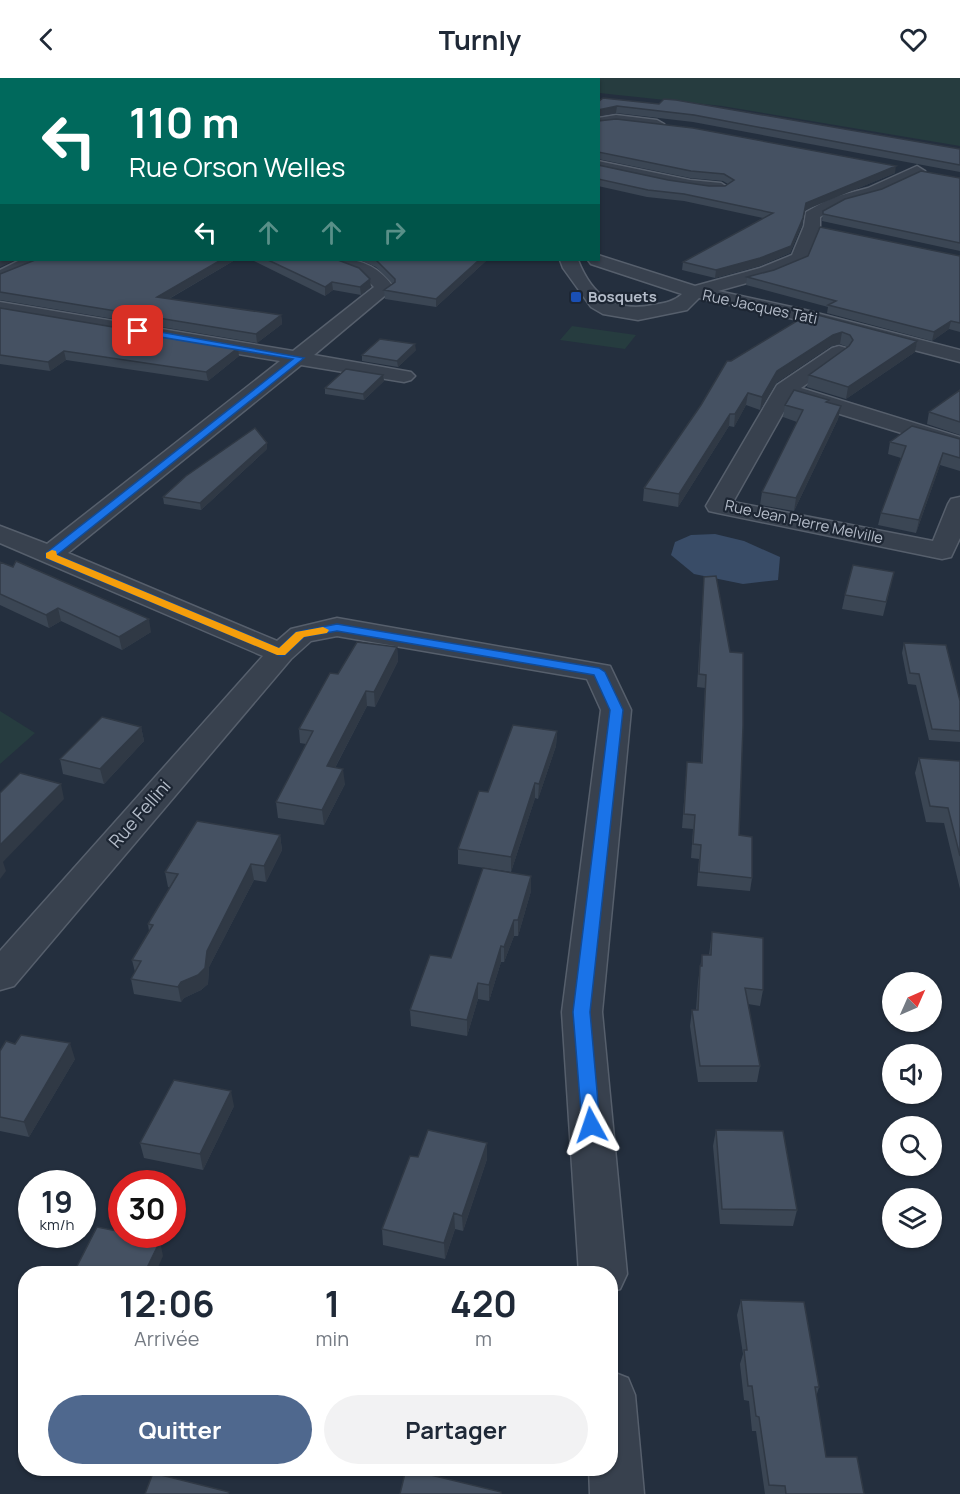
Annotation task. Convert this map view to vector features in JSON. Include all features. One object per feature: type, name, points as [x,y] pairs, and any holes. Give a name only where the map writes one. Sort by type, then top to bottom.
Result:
[{"type":"street","points":[[600,122],[616,119],[671,126]]},
{"type":"street","points":[[600,165],[690,185],[723,188]]},
{"type":"street","points":[[569,261],[592,296],[598,303],[610,310],[638,314],[680,306],[695,292],[766,272],[800,258],[818,228],[813,214],[837,201],[874,192],[922,172],[894,166]]},
{"type":"street","points":[[0,277],[31,261]]},
{"type":"street","points":[[50,555],[385,288],[367,270],[344,261]]},
{"type":"street","name":"Rue Jacques Tati","points":[[600,261],[695,292],[806,316],[960,356]]},
{"type":"street","points":[[0,308],[404,376]]},
{"type":"street","name":"Rue Jean Pierre Melville","points":[[839,352],[785,390],[718,506],[942,551],[960,504]]},
{"type":"street","points":[[785,390],[960,444]]},
{"type":"street","points":[[0,534],[281,653]]},
{"type":"street","name":"Rue Fellini","points":[[0,976],[281,653],[301,634],[337,627],[599,672],[616,710],[582,1012],[602,1266]]},
{"type":"street","points":[[616,1476],[617,1494]]},
{"type":"green space","points":[[600,78],[960,78],[960,146],[722,106],[600,93]]},
{"type":"green space","points":[[572,326],[636,335],[625,349],[560,340]]},
{"type":"green space","points":[[0,711],[35,733],[0,764]]},
{"type":"water","points":[[715,534],[744,541],[780,557],[778,580],[743,584],[694,574],[671,555],[675,542],[691,535]]},
{"type":"building","points":[[603,98],[659,104],[664,99],[676,100],[960,149],[960,165],[694,115],[617,106],[600,110],[600,100]]},
{"type":"building","points":[[616,119],[693,128],[896,166],[806,203],[803,218],[791,246],[760,258],[716,270],[683,262],[773,213],[600,179],[600,165],[709,186],[725,186],[734,180],[724,174],[691,171],[600,152],[600,121]]},
{"type":"building","points":[[921,171],[960,178],[960,243],[823,214],[823,211],[845,199],[882,189]]},
{"type":"building","points":[[820,227],[960,256],[960,323],[951,321],[934,332],[828,305],[836,301],[747,277],[774,270],[808,256]]},
{"type":"building","points":[[32,261],[219,261],[157,297],[281,315],[256,334],[0,292],[0,274]]},
{"type":"building","points":[[270,261],[341,261],[359,268],[370,279],[360,287],[332,282],[325,287]]},
{"type":"building","points":[[377,261],[478,261],[436,299],[384,290],[395,282],[395,279]]},
{"type":"building","points":[[0,308],[238,348],[206,372],[64,351],[48,362],[0,355]]},
{"type":"building","points":[[810,313],[917,341],[848,387],[809,375],[849,346],[853,340],[850,335],[842,332],[833,335],[777,371],[762,397],[748,393],[735,414],[730,414],[679,494],[644,488],[701,405],[727,361],[731,361]]},
{"type":"building","points":[[380,339],[415,344],[397,361],[362,355]]},
{"type":"building","points":[[346,369],[383,375],[363,394],[325,388]]},
{"type":"building","points":[[794,390],[829,400],[826,402],[841,406],[796,498],[762,492],[803,410],[785,405]]},
{"type":"building","points":[[960,390],[960,422],[929,412]]},
{"type":"building","points":[[912,426],[960,439],[960,458],[943,453],[919,520],[881,513],[906,446],[890,442]]},
{"type":"building","points":[[255,428],[267,443],[200,503],[163,497],[186,476]]},
{"type":"building","points":[[16,561],[149,619],[119,637],[58,608],[46,615],[0,594],[0,562],[13,567]]},
{"type":"building","points":[[853,565],[894,572],[886,602],[845,595]]},
{"type":"building","points":[[716,576],[730,652],[743,653],[739,835],[752,837],[752,878],[699,872],[701,845],[693,844],[695,815],[684,814],[687,762],[702,763],[706,675],[699,674],[704,577]]},
{"type":"building","points":[[357,642],[397,647],[374,692],[366,691],[327,766],[343,769],[322,810],[276,802],[313,731],[299,729],[330,673],[338,674]]},
{"type":"building","points":[[904,643],[946,645],[960,701],[960,731],[932,729],[919,674],[910,673]]},
{"type":"building","points":[[102,717],[141,727],[100,769],[60,759]]},
{"type":"building","points":[[513,725],[557,731],[539,784],[535,783],[511,857],[458,849],[479,791],[488,792]]},
{"type":"building","points":[[919,758],[960,761],[960,856],[948,808],[930,806]]},
{"type":"building","points":[[20,773],[61,784],[0,845],[0,793]]},
{"type":"building","points":[[197,821],[280,835],[264,866],[251,864],[207,951],[205,968],[198,975],[181,982],[178,987],[131,979],[141,961],[132,960],[153,925],[148,924],[178,874],[165,872]]},
{"type":"building","points":[[483,868],[531,876],[518,920],[514,920],[504,947],[501,946],[489,985],[478,983],[467,1020],[410,1010],[430,955],[451,958]]},
{"type":"building","points":[[712,932],[763,938],[763,990],[745,988],[760,1066],[700,1066],[692,1010],[698,1010],[700,966],[702,966],[702,955],[711,955]]},
{"type":"building","points":[[21,1035],[70,1043],[24,1122],[0,1117],[0,1051],[6,1041],[15,1044]]},
{"type":"building","points":[[174,1080],[231,1091],[200,1154],[140,1143]]},
{"type":"building","points":[[428,1130],[487,1143],[462,1216],[454,1213],[444,1243],[382,1229],[410,1156],[418,1157]]},
{"type":"building","points":[[716,1130],[783,1131],[797,1210],[722,1209]]},
{"type":"building","points":[[97,1227],[108,1229],[108,1248],[157,1248],[148,1266],[77,1266],[86,1248],[96,1248]]},
{"type":"building","points":[[741,1300],[804,1302],[819,1387],[815,1387],[826,1457],[857,1457],[864,1494],[786,1494],[785,1486],[769,1485],[759,1417],[756,1416],[752,1386],[748,1386],[744,1350],[747,1350]]},
{"type":"building","points":[[152,1476],[165,1476],[229,1492],[228,1494],[145,1494]]},
{"type":"building","points":[[404,1476],[435,1476],[501,1492],[501,1494],[400,1494]]},
{"type":"slow traffic","points":[[52,553],[50,555],[281,653],[301,634],[323,630]]},
{"type":"place","name":"Bosquets","points":[[576,297]]},
{"type":"route","points":[[138,331],[300,358],[50,555],[281,653],[301,634],[337,627],[599,672],[616,710],[582,1012],[591,1125]]}]
